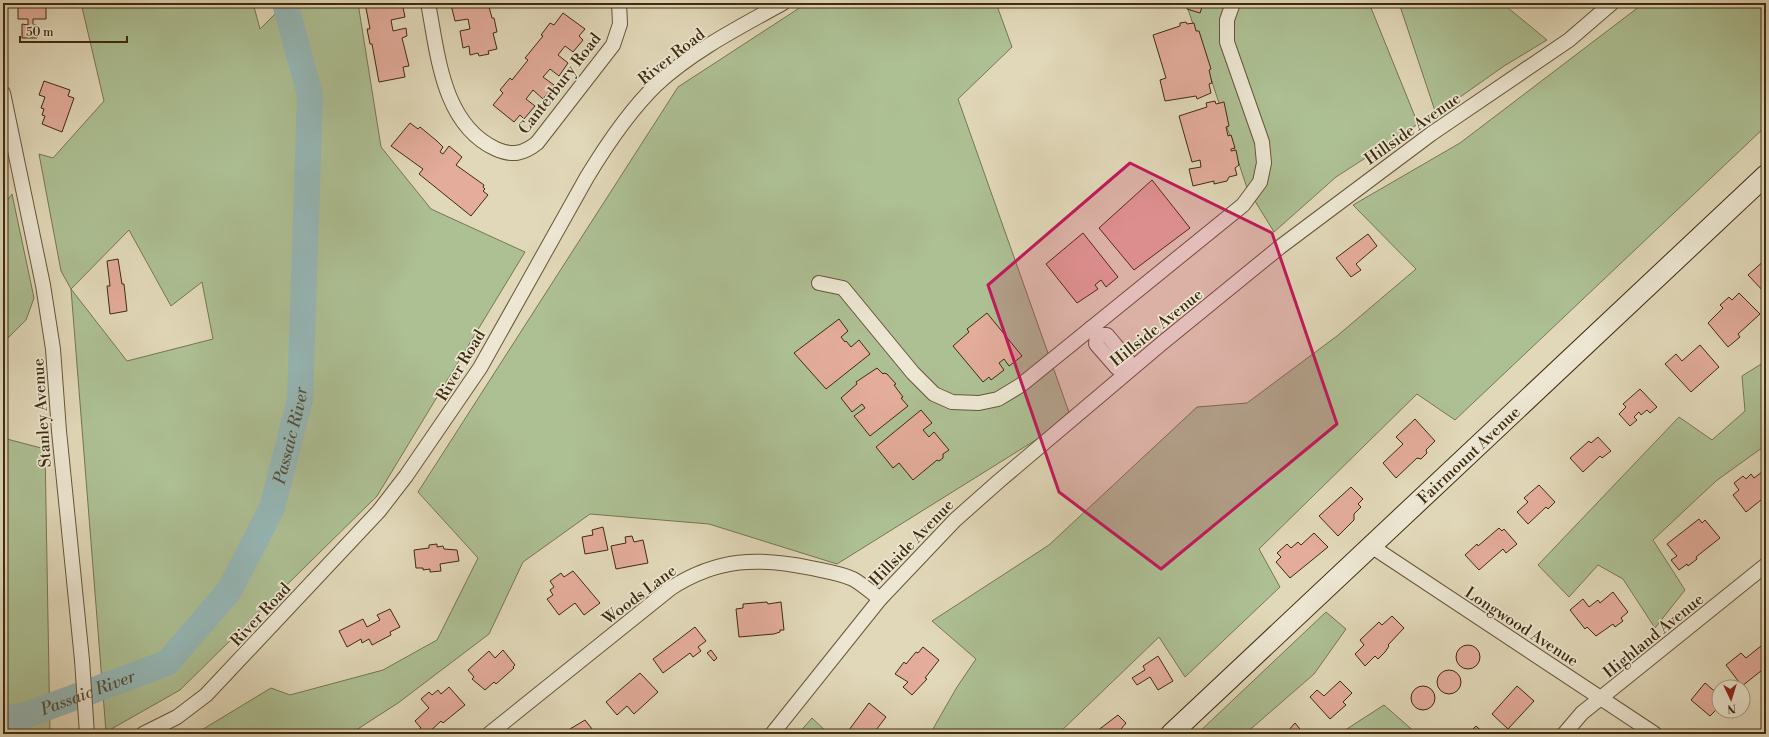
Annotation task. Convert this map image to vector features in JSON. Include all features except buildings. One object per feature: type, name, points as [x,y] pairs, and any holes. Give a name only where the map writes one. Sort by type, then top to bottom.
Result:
[{"type":"main road","name":"Fairmount Avenue","points":[[1171,734],[1766,175]]},
{"type":"street","name":"Canterbury Road","points":[[428,3],[442,73],[451,104],[469,128],[491,146],[506,154],[519,154],[526,152],[537,143],[608,54],[619,30],[620,3]]},
{"type":"street","name":"River Road","points":[[143,734],[177,717],[206,695],[386,502],[431,442],[480,368],[587,177],[606,146],[627,117],[657,84],[691,57],[783,3]]},
{"type":"street","points":[[819,283],[843,288],[918,378],[934,394],[952,402],[979,403],[998,399],[1021,385],[1094,332],[1243,206],[1260,182],[1264,163],[1262,142],[1227,42],[1227,20],[1233,3]]},
{"type":"street","name":"Hillside Avenue","points":[[772,734],[880,599],[955,520],[1126,369],[1280,247],[1401,155],[1569,40],[1612,3]]},
{"type":"street","name":"Stanley Avenue","points":[[3,93],[43,285],[54,349],[59,431],[82,660],[86,728]]},
{"type":"street","points":[[1094,332],[1107,335],[1127,359],[1126,369]]},
{"type":"street","name":"Longwood Avenue","points":[[1371,546],[1655,734]]},
{"type":"street","name":"Woods Lane","points":[[489,734],[671,588],[698,572],[724,564],[746,561],[790,564],[852,579],[880,599]]},
{"type":"street","name":"Highland Avenue","points":[[1564,734],[1582,713],[1766,565]]},
{"type":"highlighted area","points":[[1130,163],[1272,233],[1337,424],[1161,569],[1059,492],[988,285]]},
{"type":"green space","points":[[81,3],[253,3],[260,29],[286,3],[358,3],[381,147],[431,209],[525,252],[377,496],[180,690],[106,732],[71,289],[61,271],[39,154],[53,158],[104,101]],"holes":[[[129,230],[171,306],[202,282],[213,339],[127,361],[71,289]]]},
{"type":"green space","points":[[807,3],[996,3],[1012,47],[958,99],[1071,418],[837,564],[709,524],[590,514],[523,562],[489,634],[398,703],[350,734],[195,734],[271,688],[290,695],[383,670],[437,640],[478,558],[418,492],[678,87]]},
{"type":"green space","points":[[1186,3],[1369,3],[1418,124],[1336,177],[1274,232],[1247,188]]},
{"type":"green space","points":[[1399,3],[1502,3],[1547,40],[1504,66],[1436,114]]},
{"type":"green space","points":[[1644,3],[1766,3],[1766,126],[1455,420],[1417,394],[1259,549],[1280,587],[1185,677],[1159,637],[1058,734],[930,734],[957,687],[976,659],[932,621],[1049,545],[1197,407],[1247,403],[1337,336],[1416,269],[1353,205],[1460,143]]},
{"type":"green space","points":[[12,194],[34,298],[26,320],[3,343],[3,206]]},
{"type":"green space","points":[[1766,361],[1766,445],[1716,481],[1653,540],[1685,590],[1655,628],[1623,579],[1598,565],[1569,597],[1538,565],[1679,417],[1712,440],[1745,411],[1742,376]]},
{"type":"green space","points":[[3,438],[45,449],[50,734],[3,734]]},
{"type":"green space","points":[[1326,612],[1346,629],[1314,674],[1245,734],[1197,734]]},
{"type":"green space","points":[[1384,705],[1417,734],[1339,734]]},
{"type":"green space","points":[[812,718],[829,734],[798,734]]},
{"type":"waterway","name":"Passaic River","points":[[3,718],[24,716],[167,663],[229,591],[272,508],[300,400],[310,95],[285,3]]}]
